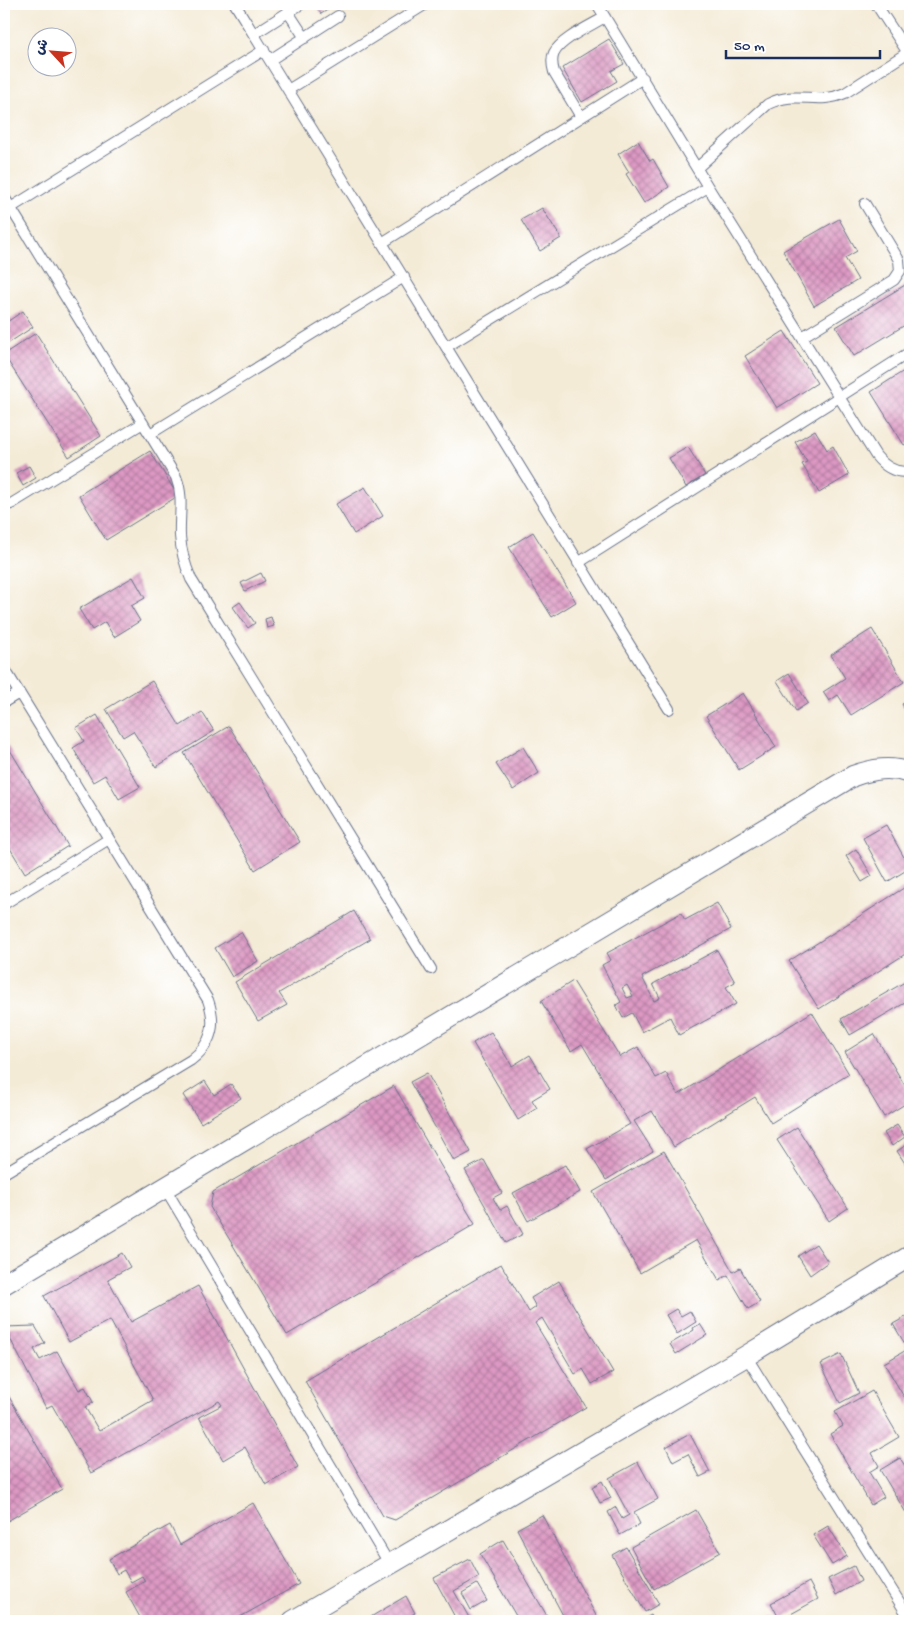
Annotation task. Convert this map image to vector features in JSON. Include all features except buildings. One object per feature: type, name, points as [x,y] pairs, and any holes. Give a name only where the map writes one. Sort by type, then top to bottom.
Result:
[{"type":"street","points":[[4,1284],[853,776],[869,770],[885,768],[910,773]]},
{"type":"street","points":[[293,1621],[746,1356],[910,1256]]},
{"type":"lane","points":[[235,4],[668,709]]},
{"type":"lane","points":[[254,34],[301,4]]},
{"type":"lane","points":[[288,90],[426,4]]},
{"type":"lane","points":[[597,4],[708,187],[881,463],[897,471],[910,471]]},
{"type":"lane","points":[[697,168],[768,104],[789,96],[835,98],[909,52],[876,4]]},
{"type":"lane","points":[[288,12],[305,38]]},
{"type":"lane","points":[[270,60],[338,16]]},
{"type":"lane","points":[[581,117],[554,72],[552,64],[553,55],[557,47],[605,17]]},
{"type":"lane","points":[[7,210],[264,50]]},
{"type":"lane","points":[[382,243],[643,78]]},
{"type":"lane","points":[[446,347],[708,187]]},
{"type":"lane","points":[[4,197],[7,210],[150,434],[179,484],[182,500],[181,546],[191,579],[431,969]]},
{"type":"lane","points":[[802,337],[898,276],[901,265],[899,260],[865,204]]},
{"type":"lane","points":[[150,434],[404,278]]},
{"type":"lane","points":[[578,562],[910,352]]},
{"type":"lane","points":[[4,506],[11,504],[143,423]]},
{"type":"lane","points":[[4,668],[208,1000],[213,1022],[212,1034],[200,1053],[192,1060],[4,1173]]},
{"type":"lane","points":[[4,702],[19,693]]},
{"type":"lane","points":[[4,904],[109,839]]},
{"type":"lane","points":[[165,1188],[390,1565]]},
{"type":"lane","points":[[746,1356],[910,1619]]}]
